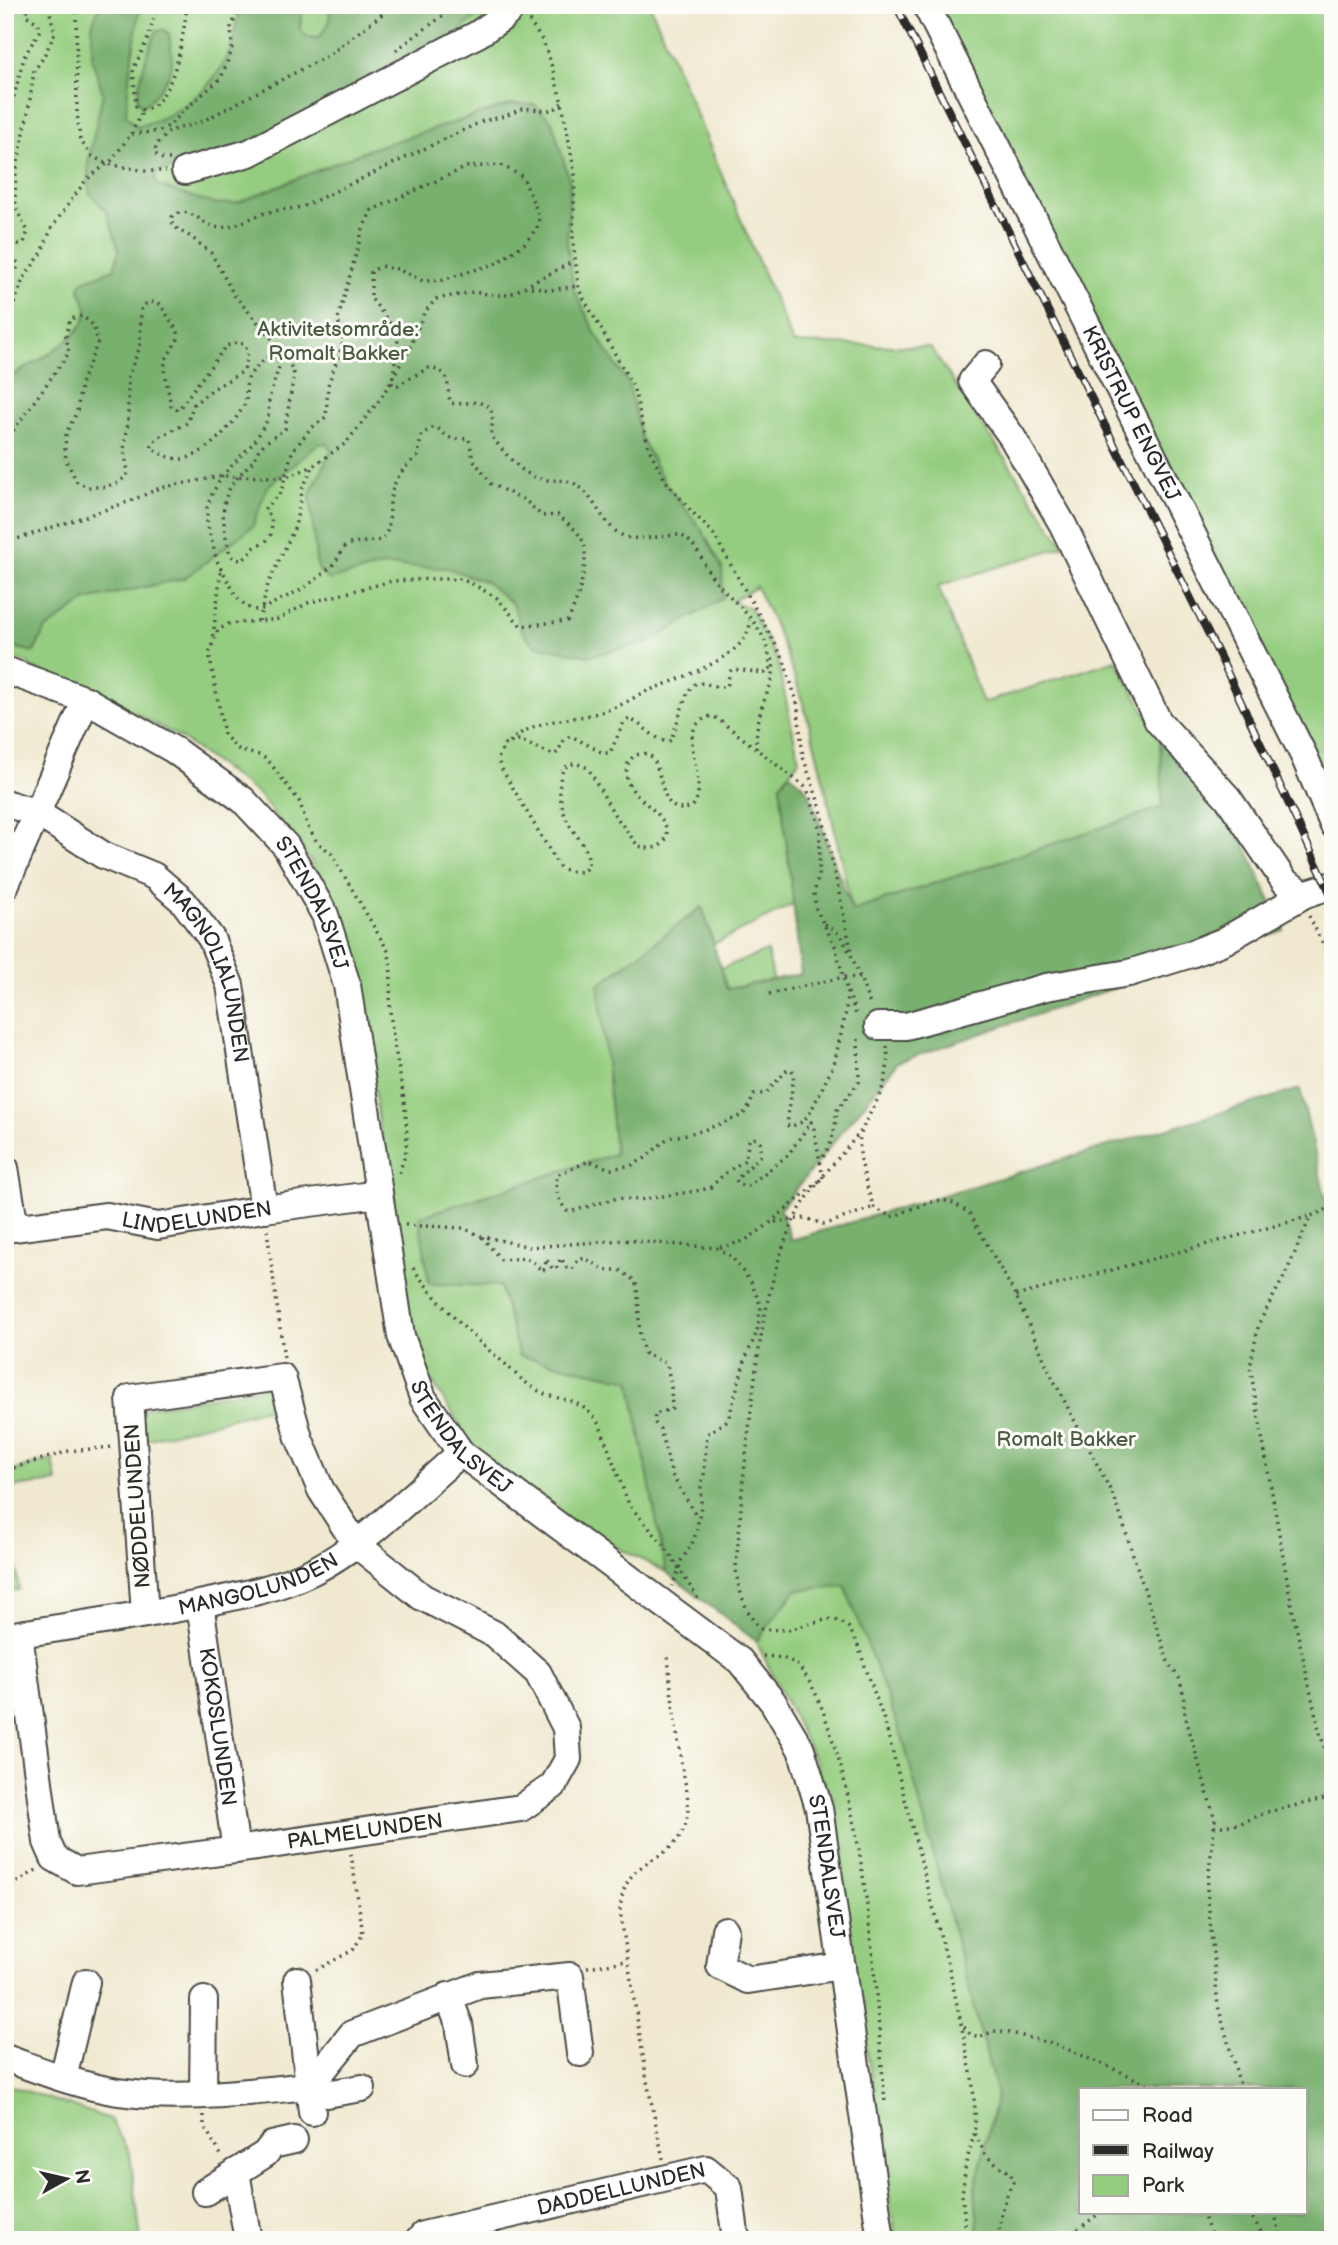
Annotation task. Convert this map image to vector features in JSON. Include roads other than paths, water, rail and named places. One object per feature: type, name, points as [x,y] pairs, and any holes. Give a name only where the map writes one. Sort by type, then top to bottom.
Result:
[{"type":"street","name":"KRISTRUP ENGVEJ","points":[[926,5],[1304,756],[1333,824]]},
{"type":"street","points":[[181,165],[249,153],[520,10]]},
{"type":"street","points":[[986,364],[972,382],[1012,437],[1063,525],[1158,721],[1228,798],[1285,882],[1305,894]]},
{"type":"street","name":"STENDALSVEJ","points":[[5,670],[86,700],[174,751],[243,800],[286,846],[325,915],[347,985],[387,1190],[401,1336],[423,1398],[460,1452],[740,1661],[774,1702],[802,1749],[819,1808],[881,2240]]},
{"type":"street","points":[[5,886],[86,700]]},
{"type":"street","points":[[5,803],[37,813]]},
{"type":"street","name":"MAGNOLIALUNDEN","points":[[37,813],[103,855],[154,876],[183,901],[211,938],[230,985],[264,1209]]},
{"type":"street","points":[[878,1026],[906,1026],[1046,987],[1129,973],[1191,954],[1224,941],[1305,894],[1333,886]]},
{"type":"street","name":"LINDELUNDEN","points":[[5,1168],[10,1228],[107,1216],[158,1226],[387,1190]]},
{"type":"street","name":"NØDDELUNDEN","points":[[145,1614],[130,1398],[282,1377],[299,1438],[321,1490],[356,1544]]},
{"type":"street","name":"MANGOLUNDEN","points":[[54,1858],[47,1842],[19,1634],[200,1604],[262,1590],[311,1572],[356,1544],[460,1452]]},
{"type":"street","name":"PALMELUNDEN","points":[[54,1858],[77,1871],[236,1850],[521,1808],[553,1786],[568,1759],[566,1728],[538,1673],[494,1634],[422,1597],[356,1544]]},
{"type":"street","name":"KOKOSLUNDEN","points":[[200,1604],[236,1850]]},
{"type":"street","points":[[725,1930],[720,1966],[748,1980],[842,1966]]},
{"type":"street","points":[[310,2086],[352,2034],[480,1985],[570,1976],[580,2053]]},
{"type":"street","points":[[297,1980],[312,2112]]},
{"type":"street","points":[[63,2078],[86,1982]]},
{"type":"street","points":[[448,1996],[459,2024],[465,2065]]},
{"type":"street","points":[[203,2095],[204,2000]]},
{"type":"street","points":[[5,2059],[116,2092],[181,2097],[310,2086],[326,2094],[362,2088]]},
{"type":"street","points":[[205,2192],[265,2154],[272,2145],[295,2140]]},
{"type":"street","name":"DADDELLUNDEN","points":[[419,2240],[423,2235],[706,2169],[729,2188],[736,2240]]},
{"type":"street","points":[[236,2172],[248,2240]]},
{"type":"railway","points":[[896,5],[1221,659],[1333,899]]},
{"type":"park label","name":"Aktivitetsområde: Romalt Bakker","points":[[338,341]]},
{"type":"park label","name":"Romalt Bakker","points":[[1066,1439]]}]
